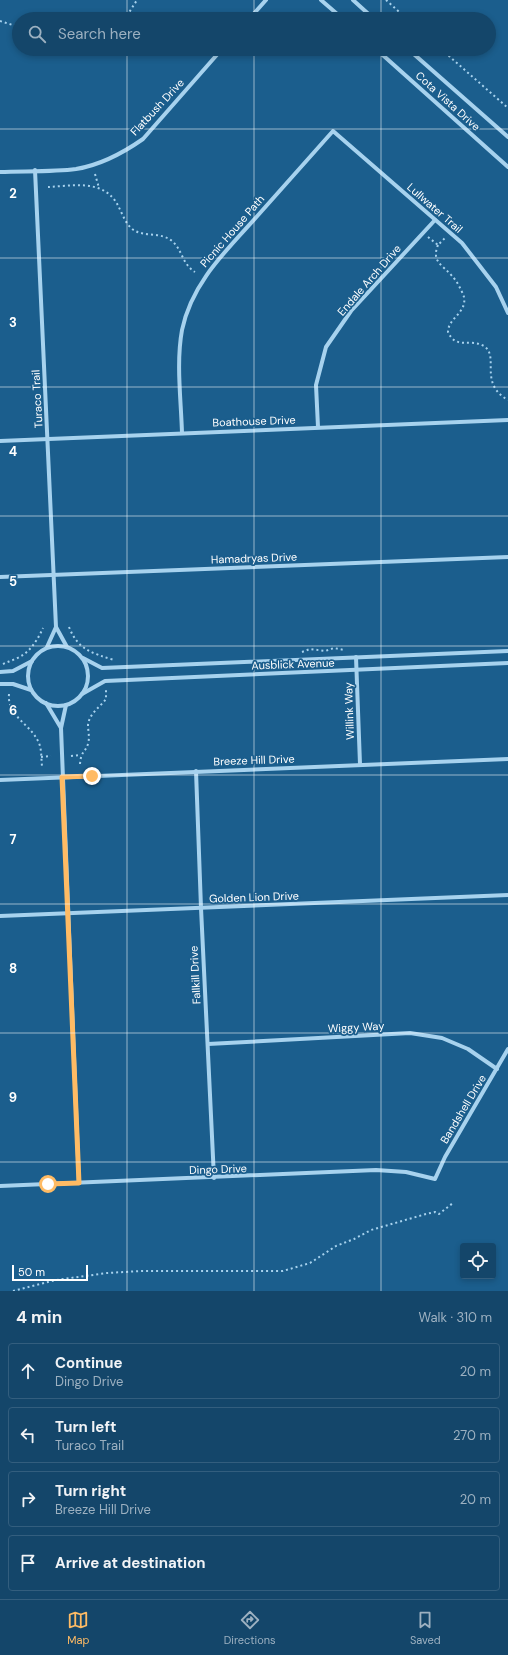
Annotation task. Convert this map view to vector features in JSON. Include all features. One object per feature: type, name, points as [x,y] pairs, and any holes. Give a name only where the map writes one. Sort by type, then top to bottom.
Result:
[{"type":"street","points":[[255,12],[266,0]]},
{"type":"street","points":[[321,0],[335,12]]},
{"type":"street","points":[[353,0],[366,12]]},
{"type":"street","name":"Flatbush Drive","points":[[0,172],[76,169],[110,158],[127,150],[143,138],[216,56]]},
{"type":"street","name":"Cota Vista Drive","points":[[384,56],[508,167]]},
{"type":"street","name":"Cota Vista Drive","points":[[416,56],[508,137]]},
{"type":"street","name":"Lullwater Trail","points":[[333,131],[462,243],[496,287],[508,313]]},
{"type":"street","name":"Picnic House Path","points":[[182,433],[180,348],[182,329],[195,292],[214,264],[333,131]]},
{"type":"street","name":"Turaco Trail","points":[[35,170],[56,627],[47,647]]},
{"type":"street","name":"Endale Arch Drive","points":[[318,427],[316,385],[326,348],[351,311],[435,220]]},
{"type":"street","name":"Boathouse Drive","points":[[0,440],[508,420]]},
{"type":"street","name":"Hamadryas Drive","points":[[0,578],[508,557]]},
{"type":"street","name":"Turaco Trail","points":[[56,627],[67,647]]},
{"type":"street","points":[[0,672],[13,671],[32,660],[47,647],[57,645],[67,647],[76,651],[83,658],[87,666],[88,676],[86,686],[82,694],[75,701],[66,705],[56,706],[46,703],[38,698],[31,690],[28,675],[32,660]]},
{"type":"street","name":"Ausblick Avenue","points":[[83,658],[102,668],[508,651]]},
{"type":"street","name":"Willink Way","points":[[356,657],[360,764]]},
{"type":"street","name":"Ausblick Avenue","points":[[82,694],[105,681],[508,663]]},
{"type":"street","points":[[0,684],[13,684],[31,690]]},
{"type":"street","points":[[46,703],[61,728]]},
{"type":"street","points":[[66,705],[61,728],[62,777],[69,913],[79,1183]]},
{"type":"street","name":"Breeze Hill Drive","points":[[0,780],[508,759]]},
{"type":"street","name":"Fallkill Drive","points":[[196,772],[214,1178]]},
{"type":"street","name":"Golden Lion Drive","points":[[0,916],[508,895]]},
{"type":"street","name":"Wiggy Way","points":[[208,1044],[410,1033],[442,1038],[468,1048],[497,1069]]},
{"type":"street","name":"Bandshell Drive","points":[[435,1179],[445,1157],[508,1049]]},
{"type":"street","name":"Dingo Drive","points":[[0,1186],[376,1170],[406,1172],[435,1179]]},
{"type":"path","points":[[129,12],[136,0]]},
{"type":"path","points":[[386,0],[399,12]]},
{"type":"path","points":[[0,21],[12,25]]},
{"type":"path","points":[[449,56],[508,108]]},
{"type":"path","points":[[95,174],[99,188]]},
{"type":"path","points":[[48,187],[96,186],[112,196],[131,228],[142,233],[164,236],[172,241],[185,263],[195,272]]},
{"type":"path","points":[[428,237],[438,245]]},
{"type":"path","points":[[445,238],[438,245],[435,251],[438,261],[452,276],[464,298],[462,309],[448,327],[450,336],[457,342],[477,343],[485,347],[491,358],[491,382],[502,396],[508,400]]},
{"type":"path","points":[[69,626],[72,635],[84,648],[95,654],[114,660],[122,660]]},
{"type":"path","points":[[0,664],[16,659],[30,649],[36,642],[43,628]]},
{"type":"path","points":[[297,652],[310,649],[325,651],[334,648],[350,650]]},
{"type":"path","points":[[80,764],[81,755],[87,745],[89,720],[106,699],[106,690]]},
{"type":"path","points":[[9,694],[11,709],[16,716],[33,732],[39,741],[42,766]]},
{"type":"path","points":[[71,756],[81,755]]},
{"type":"path","points":[[41,757],[51,756]]},
{"type":"path","points":[[13,1291],[56,1280],[107,1273],[142,1271],[283,1271],[310,1263],[336,1246],[371,1230],[426,1214],[435,1212],[439,1214],[453,1203]]},
{"type":"route","points":[[48,1184],[79,1183],[69,913],[62,777],[92,776]]}]
